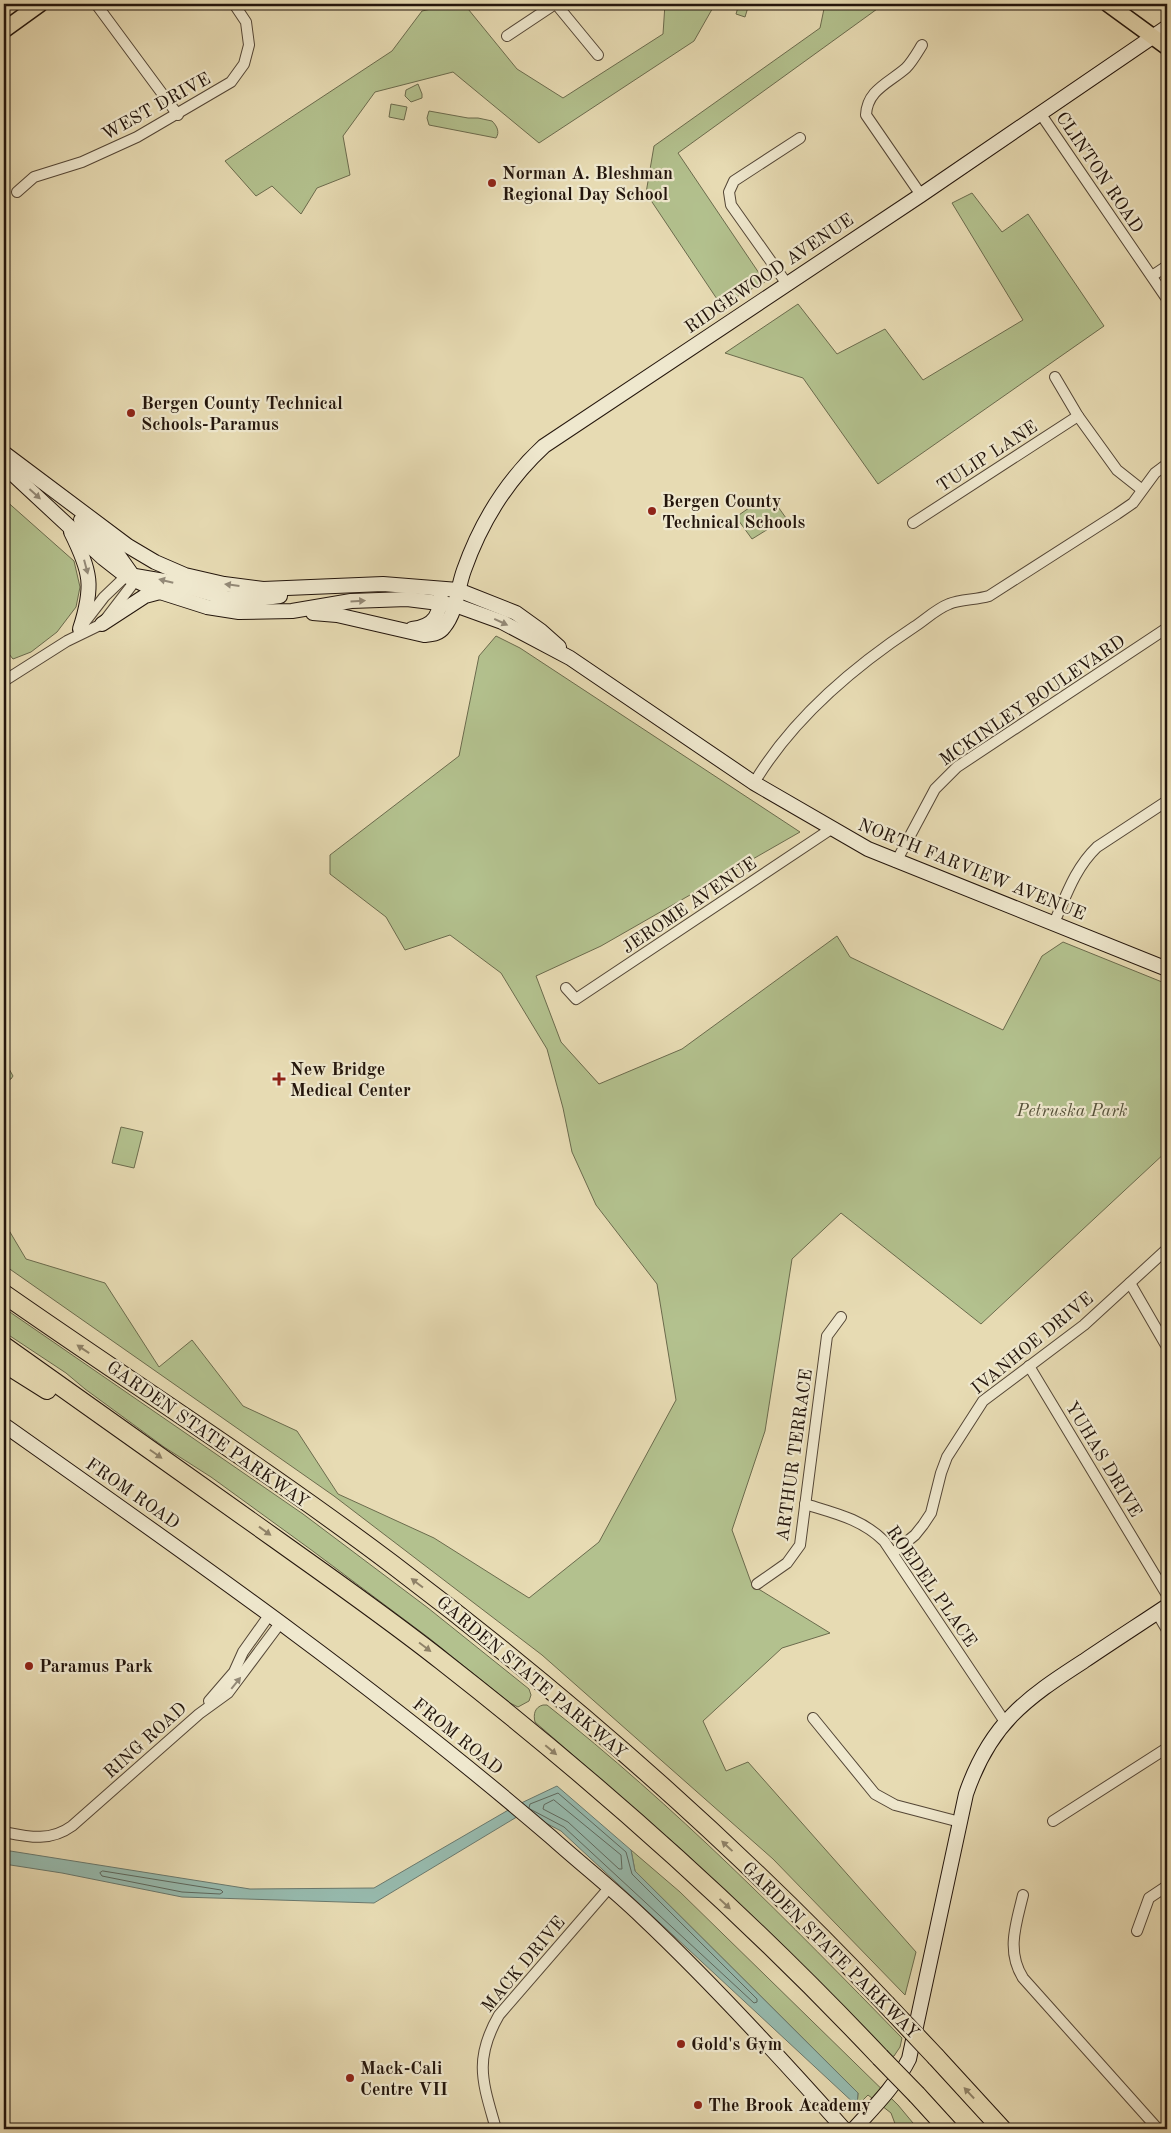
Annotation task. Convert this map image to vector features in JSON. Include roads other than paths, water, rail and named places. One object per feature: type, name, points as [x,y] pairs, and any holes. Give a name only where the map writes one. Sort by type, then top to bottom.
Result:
[{"type":"highway","name":"GARDEN STATE PARKWAY","points":[[4,1294],[310,1504],[415,1582],[529,1672],[625,1754],[724,1843],[809,1924],[1002,2129]]},
{"type":"highway","points":[[4,1346],[362,1600],[442,1660],[519,1723],[634,1821],[750,1928],[880,2057],[948,2129]]},
{"type":"highway","points":[[4,1363],[48,1391],[116,1426]]},
{"type":"main road","points":[[4,30],[40,4]]},
{"type":"main road","points":[[1108,4],[1167,47]]},
{"type":"street","points":[[96,4],[178,115]]},
{"type":"street","name":"WEST DRIVE","points":[[17,192],[34,177],[110,151],[178,115],[226,86],[239,73],[244,64],[249,45],[249,33],[246,22],[234,4]]},
{"type":"street","points":[[507,36],[556,4],[598,55]]},
{"type":"street","name":"RIDGEWOOD AVENUE","points":[[407,630],[424,635],[436,634],[443,629],[455,605],[470,554],[495,503],[526,462],[544,446],[921,195],[1167,27]]},
{"type":"street","points":[[921,195],[866,115],[866,105],[877,89],[907,67],[922,45]]},
{"type":"street","name":"CLINTON ROAD","points":[[1040,113],[1167,299]]},
{"type":"street","points":[[787,284],[731,205],[728,192],[734,181],[800,138]]},
{"type":"street","points":[[1152,276],[1167,266]]},
{"type":"street","points":[[1055,377],[1078,416],[1116,470],[1141,489]]},
{"type":"street","name":"TULIP LANE","points":[[913,523],[1078,416]]},
{"type":"street","points":[[4,453],[116,552],[131,577]]},
{"type":"street","name":"NORTH FARVIEW AVENUE","points":[[4,453],[128,546],[155,562],[185,575],[224,584],[263,589],[383,584],[441,587],[458,590],[516,613],[541,631],[570,658]]},
{"type":"street","points":[[754,783],[786,737],[831,692],[874,654],[948,604],[989,596],[1011,582],[1132,503],[1155,473],[1167,464]]},
{"type":"street","name":"NORTH FARVIEW AVENUE","points":[[4,466],[103,558],[131,577],[160,592],[206,607],[239,612],[292,611],[351,601],[407,599],[455,605],[502,622],[570,658],[754,783],[832,829],[896,862],[1167,969]]},
{"type":"street","points":[[66,522],[84,558],[90,579],[88,604],[80,629]]},
{"type":"street","points":[[102,624],[131,577]]},
{"type":"street","points":[[67,642],[80,629],[104,597],[131,577],[170,582],[226,598],[257,599],[280,596],[316,587]]},
{"type":"street","points":[[292,611],[337,615],[407,630],[422,628],[433,622],[440,602],[441,587]]},
{"type":"street","points":[[4,681],[67,642],[102,624],[145,596],[160,592]]},
{"type":"street","name":"MCKINLEY BOULEVARD","points":[[896,862],[935,790],[957,767],[1167,628]]},
{"type":"street","points":[[1054,923],[1076,874],[1087,857],[1097,848],[1167,801]]},
{"type":"street","name":"JEROME AVENUE","points":[[566,988],[576,999],[832,829]]},
{"type":"street","name":"IVANHOE DRIVE","points":[[893,1553],[915,1535],[931,1513],[947,1457],[976,1410],[992,1393],[1084,1325],[1167,1248]]},
{"type":"street","points":[[1130,1283],[1167,1347]]},
{"type":"street","name":"ARTHUR TERRACE","points":[[757,1584],[787,1563],[799,1548],[827,1336],[841,1316]]},
{"type":"street","name":"YUHAS DRIVE","points":[[1029,1366],[1167,1595]]},
{"type":"street","name":"FROM ROAD","points":[[4,1425],[276,1618],[386,1702],[529,1818],[668,1942],[726,2000],[844,2129]]},
{"type":"street","name":"ROEDEL PLACE","points":[[805,1504],[864,1524],[884,1541],[1005,1722]]},
{"type":"street","points":[[856,2127],[875,2107],[904,2069],[909,2059],[960,1822],[973,1775],[990,1742],[1005,1722],[1040,1690],[1162,1610],[1167,1630]]},
{"type":"street","name":"RING ROAD","points":[[4,1832],[39,1838],[66,1830],[199,1714],[234,1672],[243,1652],[276,1618]]},
{"type":"street","points":[[813,1718],[875,1794],[895,1805],[960,1822]]},
{"type":"street","points":[[1053,1821],[1167,1748]]},
{"type":"street","points":[[1137,1931],[1149,1898],[1167,1886]]},
{"type":"street","name":"MACK DRIVE","points":[[496,2129],[484,2087],[482,2067],[483,2048],[490,2030],[499,2015],[609,1888]]},
{"type":"street","points":[[1023,1895],[1013,1941],[1014,1960],[1017,1969],[1158,2129]]},
{"type":"water","points":[[557,1786],[631,1850],[635,1871],[858,2093],[857,2106],[561,1831],[525,1812],[374,1903],[182,1897],[62,1873],[4,1864],[4,1850],[250,1889],[374,1888],[517,1805]]},
{"type":"waterway","points":[[857,2106],[862,2114]]},
{"type":"place","name":"Norman A. Bleshman Regional Day School","points":[[492,183]]},
{"type":"place","name":"Bergen County Technical Schools-Paramus","points":[[131,413]]},
{"type":"place","name":"Bergen County Technical Schools","points":[[652,511]]},
{"type":"place","name":"New Bridge Medical Center","points":[[279,1079]]},
{"type":"place","name":"Paramus Park","points":[[29,1666]]},
{"type":"place","name":"Gold's Gym","points":[[681,2044]]},
{"type":"place","name":"Mack-Cali Centre VII","points":[[350,2078]]},
{"type":"place","name":"The Brook Academy","points":[[698,2105]]},
{"type":"park label","name":"Petruska Park","points":[[1072,1110]]}]
